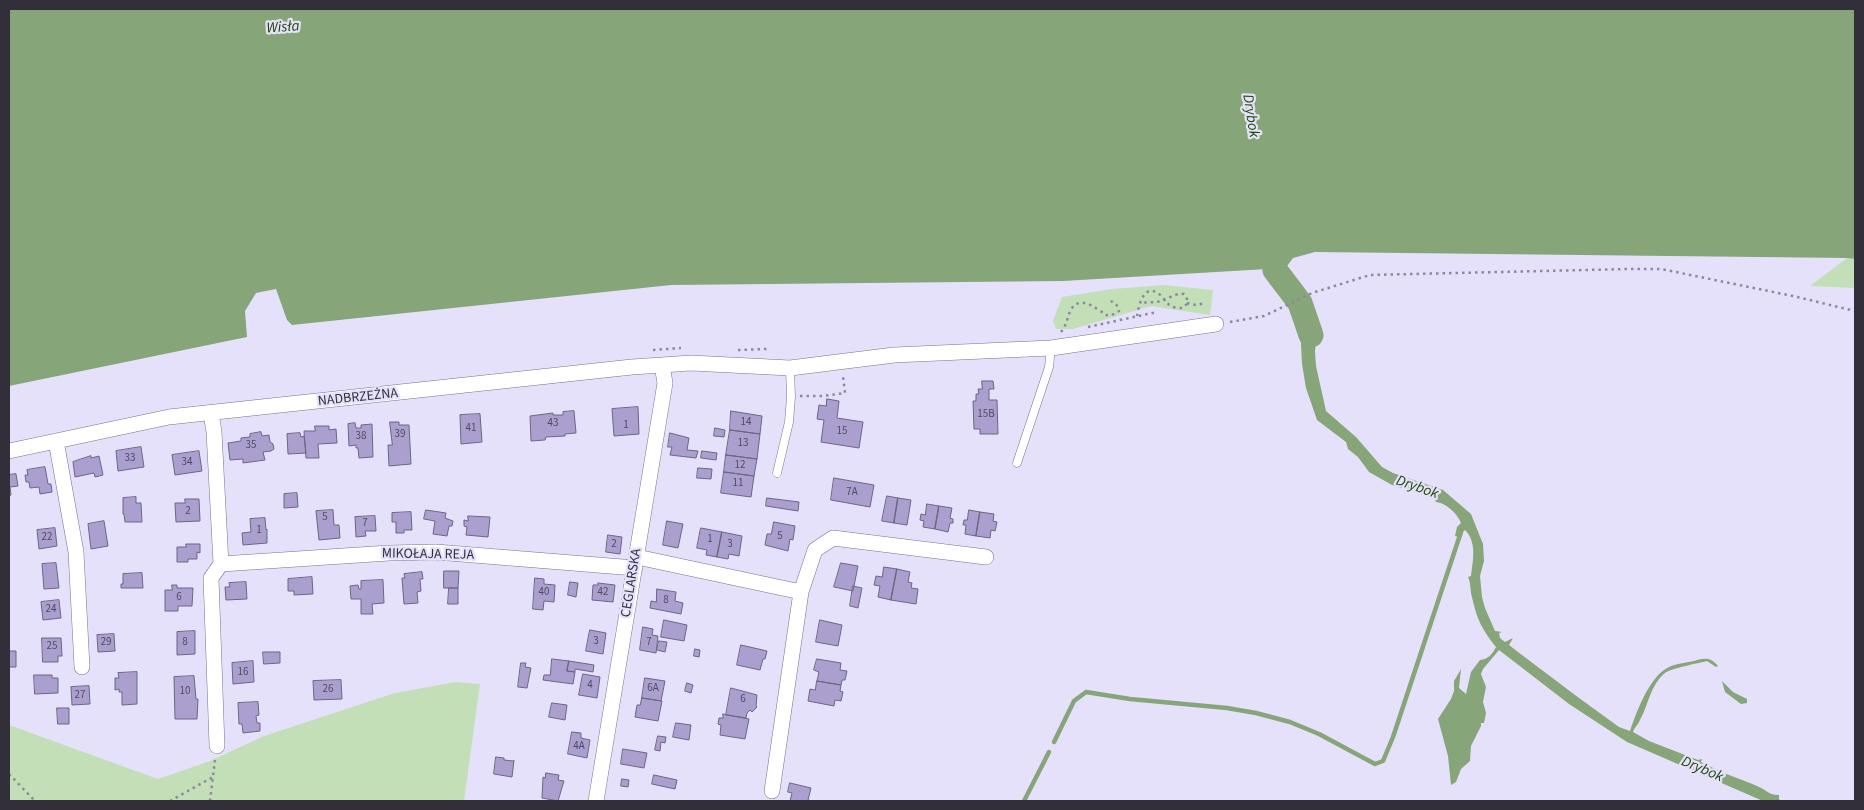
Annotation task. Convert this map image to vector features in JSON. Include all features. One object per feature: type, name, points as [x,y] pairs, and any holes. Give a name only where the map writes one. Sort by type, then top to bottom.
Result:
[{"type":"street","name":"NADBRZEŻNA","points":[[9,451],[169,417],[662,365],[691,363],[790,368],[1216,324]]},
{"type":"street","name":"CEGLARSKA","points":[[596,801],[665,383],[662,365]]},
{"type":"street","points":[[211,413],[214,432],[221,564],[211,578],[217,746]]},
{"type":"street","points":[[56,441],[76,552],[82,666]]},
{"type":"street","points":[[772,791],[801,592],[816,550],[833,538],[986,557]]},
{"type":"street","name":"MIKOŁAJA REJA","points":[[221,564],[389,553],[436,552],[636,562],[801,592]]},
{"type":"lane","points":[[1016,463],[1049,367],[1054,342]]},
{"type":"lane","points":[[777,473],[789,422],[791,397],[790,368]]},
{"type":"path","points":[[1216,324],[1264,316],[1312,293],[1370,275],[1661,269],[1793,296],[1855,311]]},
{"type":"path","points":[[1138,316],[1140,302],[1143,295],[1148,292],[1153,291],[1170,306],[1182,308],[1187,303]]},
{"type":"path","points":[[1140,302],[1164,300],[1184,294],[1187,303]]},
{"type":"path","points":[[1054,342],[1065,326],[1072,309],[1082,303],[1092,304],[1106,315],[1117,314],[1119,307],[1116,303],[1107,299]]},
{"type":"path","points":[[1187,303],[1196,305],[1206,303]]},
{"type":"path","points":[[653,350],[685,348]]},
{"type":"path","points":[[791,397],[844,393],[843,363]]},
{"type":"path","points":[[210,801],[217,746]]},
{"type":"path","points":[[9,774],[35,801]]},
{"type":"path","points":[[170,801],[213,777]]},
{"type":"shaded area","points":[[1847,258],[1855,259],[1855,288],[1810,286]]},
{"type":"shaded area","points":[[1164,285],[1213,290],[1210,315],[1151,306],[1073,329],[1056,329],[1053,321],[1062,297],[1112,289]]},
{"type":"shaded area","points":[[456,682],[480,684],[464,801],[9,801],[9,725],[158,779],[210,761],[264,736],[395,693]]},
{"type":"water","name":"Wisła","points":[[9,9],[1855,9],[1855,259],[1315,252],[1293,258],[1287,266],[1290,281],[1300,294],[1289,299],[1275,285],[1267,269],[1063,281],[671,285],[292,325],[287,320],[276,289],[256,293],[245,311],[247,337],[9,386]]},
{"type":"water","points":[[1305,301],[1317,332],[1316,366],[1326,411],[1356,437],[1382,467],[1393,473],[1443,490],[1471,514],[1483,544],[1484,561],[1480,576],[1482,597],[1495,631],[1502,632],[1499,633],[1500,638],[1505,642],[1513,638],[1509,645],[1619,727],[1630,731],[1648,689],[1658,675],[1674,665],[1701,659],[1712,661],[1718,666],[1716,667],[1707,661],[1665,673],[1656,684],[1633,732],[1649,741],[1698,760],[1702,759],[1701,762],[1715,769],[1770,793],[1779,795],[1781,801],[1763,801],[1627,742],[1569,704],[1499,650],[1481,674],[1486,687],[1483,702],[1486,713],[1484,723],[1481,723],[1471,746],[1470,761],[1461,769],[1456,782],[1451,785],[1448,756],[1438,719],[1451,699],[1454,691],[1454,681],[1461,669],[1459,688],[1466,694],[1471,672],[1480,660],[1490,656],[1496,647],[1481,624],[1471,595],[1468,577],[1471,576],[1473,546],[1465,530],[1461,538],[1455,536],[1457,527],[1461,523],[1451,509],[1444,504],[1436,502],[1434,498],[1392,485],[1369,472],[1358,457],[1348,449],[1346,442],[1317,420],[1306,388],[1302,364],[1301,344],[1303,327],[1292,306]]},
{"type":"water","points":[[1722,681],[1733,692],[1747,699],[1747,703],[1741,704],[1725,692]]},
{"type":"building","points":[[982,381],[993,381],[994,389],[989,389],[989,400],[997,400],[998,434],[980,434],[980,429],[974,429],[973,401],[976,401],[976,394],[979,394],[978,389],[982,389]]},
{"type":"building","points":[[827,399],[839,401],[837,418],[863,422],[859,448],[821,442],[824,420],[817,419],[819,405],[826,406]]},
{"type":"building","points":[[638,407],[639,434],[614,436],[612,409]]},
{"type":"building","points":[[574,411],[576,433],[531,441],[530,416],[553,413],[553,415],[563,415],[563,412]]},
{"type":"building","points":[[731,411],[762,416],[760,434],[730,430]]},
{"type":"building","points":[[480,414],[482,442],[461,444],[460,415]]},
{"type":"building","points":[[390,422],[399,422],[399,425],[409,425],[411,464],[389,466],[388,445],[392,445]]},
{"type":"building","points":[[355,423],[356,428],[361,428],[361,425],[372,424],[373,457],[359,458],[356,445],[349,446],[348,424]]},
{"type":"building","points":[[315,426],[329,426],[329,430],[336,429],[337,443],[318,444],[319,458],[306,458],[304,431],[315,431]]},
{"type":"building","points":[[715,428],[725,430],[724,437],[714,436]]},
{"type":"building","points":[[730,430],[760,434],[757,459],[726,455]]},
{"type":"building","points":[[261,432],[262,436],[269,435],[274,449],[263,452],[265,460],[243,463],[243,459],[230,460],[228,443],[241,441],[241,438],[250,437],[250,434]]},
{"type":"building","points":[[300,433],[301,437],[304,436],[306,453],[288,454],[287,434]]},
{"type":"building","points":[[670,433],[689,438],[687,450],[698,451],[696,458],[670,455],[672,447],[668,447]]},
{"type":"building","points":[[141,447],[144,467],[118,471],[116,451]]},
{"type":"building","points":[[199,451],[202,471],[175,475],[172,455]]},
{"type":"building","points":[[702,451],[717,453],[716,460],[701,458]]},
{"type":"building","points":[[726,455],[757,459],[754,476],[724,472]]},
{"type":"building","points":[[91,456],[91,458],[99,456],[103,475],[95,477],[94,473],[75,477],[73,462]]},
{"type":"building","points":[[45,467],[48,484],[51,484],[52,492],[40,494],[39,487],[30,488],[29,482],[26,482],[25,475],[28,475],[27,470]]},
{"type":"building","points":[[698,468],[712,469],[711,479],[697,478]]},
{"type":"building","points":[[724,472],[754,476],[751,497],[721,493]]},
{"type":"building","points":[[16,474],[18,486],[10,487],[11,495],[9,496],[9,475]]},
{"type":"building","points":[[834,478],[874,485],[870,507],[831,500]]},
{"type":"building","points":[[297,493],[298,507],[284,508],[284,494]]},
{"type":"building","points":[[887,496],[898,498],[894,523],[882,521]]},
{"type":"building","points":[[136,497],[136,503],[141,503],[142,522],[125,522],[123,498]]},
{"type":"building","points":[[767,498],[799,502],[798,511],[766,506]]},
{"type":"building","points":[[898,498],[911,500],[907,525],[894,523]]},
{"type":"building","points":[[185,499],[199,499],[200,521],[176,522],[175,503],[185,503]]},
{"type":"building","points":[[927,504],[939,506],[935,529],[923,527],[924,521],[920,520],[921,514],[925,515]]},
{"type":"building","points":[[939,506],[952,508],[950,518],[953,519],[953,523],[950,523],[948,532],[935,529]]},
{"type":"building","points":[[333,510],[334,525],[339,525],[340,538],[319,540],[316,511]]},
{"type":"building","points":[[426,510],[446,513],[445,518],[453,521],[452,526],[449,526],[447,536],[433,534],[435,521],[424,519]]},
{"type":"building","points":[[969,510],[980,512],[976,536],[965,534],[966,525],[963,525],[964,520],[967,520]]},
{"type":"building","points":[[411,512],[412,530],[396,533],[396,522],[392,522],[392,513]]},
{"type":"building","points":[[980,512],[994,514],[993,521],[997,522],[995,531],[991,530],[990,538],[976,536]]},
{"type":"building","points":[[375,516],[376,531],[365,531],[366,536],[356,537],[355,517]]},
{"type":"building","points":[[468,516],[490,517],[488,537],[466,535],[467,527],[464,526],[464,520],[468,521]]},
{"type":"building","points":[[265,518],[267,543],[243,545],[242,533],[251,532],[250,519]]},
{"type":"building","points":[[104,521],[108,546],[91,549],[88,524]]},
{"type":"building","points":[[667,521],[683,524],[678,548],[663,545]]},
{"type":"building","points":[[774,522],[795,526],[793,540],[790,539],[788,551],[765,545],[767,534],[771,534]]},
{"type":"building","points":[[55,528],[57,546],[39,549],[37,530]]},
{"type":"building","points":[[701,528],[722,532],[717,557],[706,555],[707,550],[697,548]]},
{"type":"building","points":[[722,532],[742,536],[739,556],[729,554],[728,559],[717,557]]},
{"type":"building","points":[[608,535],[622,537],[620,554],[606,552]]},
{"type":"building","points":[[186,544],[200,544],[200,553],[197,552],[197,559],[188,559],[188,562],[177,562],[177,547],[186,547]]},
{"type":"building","points":[[56,563],[59,588],[44,589],[42,564]]},
{"type":"building","points":[[841,563],[858,566],[853,591],[834,587]]},
{"type":"building","points":[[884,567],[897,569],[891,600],[878,597],[880,586],[874,585],[876,576],[882,577]]},
{"type":"building","points":[[897,569],[910,572],[908,582],[912,583],[911,588],[918,589],[916,604],[891,600]]},
{"type":"building","points":[[444,571],[459,571],[458,588],[444,588]]},
{"type":"building","points":[[422,572],[423,579],[420,579],[421,591],[417,592],[418,603],[404,604],[402,578],[405,578],[404,574]]},
{"type":"building","points":[[142,573],[143,588],[121,588],[123,574]]},
{"type":"building","points":[[312,577],[313,594],[294,595],[294,591],[288,591],[288,579]]},
{"type":"building","points":[[535,578],[544,579],[544,584],[555,585],[554,602],[544,601],[543,610],[533,609]]},
{"type":"building","points":[[383,580],[384,603],[372,604],[373,614],[361,614],[361,599],[351,599],[350,586],[358,585],[359,589],[361,589],[361,581]]},
{"type":"building","points":[[246,582],[247,599],[226,600],[225,587],[230,587],[229,583]]},
{"type":"building","points":[[570,582],[578,583],[576,597],[568,595]]},
{"type":"building","points":[[598,583],[615,585],[613,602],[592,600],[593,585],[598,585]]},
{"type":"building","points":[[172,585],[177,585],[177,588],[193,588],[192,606],[178,606],[178,611],[165,611],[165,590],[172,590]]},
{"type":"building","points":[[853,586],[862,588],[858,608],[850,606]]},
{"type":"building","points":[[449,588],[458,588],[458,604],[448,604]]},
{"type":"building","points":[[657,589],[676,592],[675,601],[683,603],[681,614],[650,608],[651,601],[656,602]]},
{"type":"building","points":[[59,600],[61,618],[43,620],[41,602]]},
{"type":"building","points":[[664,620],[687,625],[684,641],[661,637]]},
{"type":"building","points":[[820,620],[842,625],[838,646],[816,642]]},
{"type":"building","points":[[643,627],[653,629],[652,635],[658,636],[656,653],[640,650]]},
{"type":"building","points":[[590,630],[606,633],[603,654],[586,651]]},
{"type":"building","points":[[195,631],[195,654],[177,655],[177,632]]},
{"type":"building","points":[[114,634],[115,651],[98,652],[97,635]]},
{"type":"building","points":[[42,638],[61,638],[62,656],[58,656],[58,662],[43,662]]},
{"type":"building","points":[[659,641],[667,642],[665,652],[657,650]]},
{"type":"building","points":[[741,645],[767,651],[760,670],[737,665]]},
{"type":"building","points":[[695,649],[700,650],[699,657],[694,656]]},
{"type":"building","points":[[9,651],[16,651],[16,667],[9,667]]},
{"type":"building","points":[[263,652],[280,652],[280,663],[264,664]]},
{"type":"building","points":[[552,659],[569,661],[567,671],[575,672],[573,684],[543,680],[544,675],[550,675]]},
{"type":"building","points":[[817,659],[841,663],[840,670],[847,671],[845,680],[842,680],[841,685],[817,681],[819,672],[814,670]]},
{"type":"building","points":[[253,661],[254,682],[233,684],[232,663]]},
{"type":"building","points":[[569,661],[594,665],[593,672],[575,669],[575,672],[567,671]]},
{"type":"building","points":[[521,663],[526,663],[525,667],[531,668],[527,688],[518,687]]},
{"type":"building","points":[[137,672],[137,704],[122,705],[122,692],[119,692],[119,689],[115,690],[115,678],[119,678],[118,673]]},
{"type":"building","points":[[583,674],[600,677],[597,698],[579,695]]},
{"type":"building","points":[[34,675],[52,675],[52,678],[58,678],[58,693],[35,694]]},
{"type":"building","points":[[194,676],[196,699],[198,699],[197,719],[175,719],[174,677]]},
{"type":"building","points":[[645,678],[665,681],[661,701],[642,698]]},
{"type":"building","points":[[341,680],[342,699],[314,700],[313,681]]},
{"type":"building","points":[[817,681],[841,685],[840,691],[843,692],[841,701],[835,700],[834,706],[808,701],[810,689],[815,690]]},
{"type":"building","points":[[687,683],[693,685],[691,693],[685,691]]},
{"type":"building","points":[[89,686],[90,704],[72,705],[71,687]]},
{"type":"building","points":[[731,688],[757,695],[757,707],[752,712],[750,710],[747,713],[746,718],[726,715]]},
{"type":"building","points":[[642,698],[662,701],[658,721],[635,717],[637,705],[640,705]]},
{"type":"building","points":[[258,702],[259,715],[256,716],[257,723],[260,723],[260,731],[243,733],[242,724],[239,724],[238,703]]},
{"type":"building","points":[[552,703],[567,705],[565,720],[549,717]]},
{"type":"building","points":[[57,708],[69,708],[69,724],[58,724]]},
{"type":"building","points":[[723,714],[749,719],[745,739],[720,735],[721,725],[718,724],[719,718],[723,718]]},
{"type":"building","points":[[676,723],[691,725],[689,740],[673,737]]},
{"type":"building","points":[[572,732],[581,733],[581,738],[590,740],[587,758],[568,754]]},
{"type":"building","points":[[658,736],[666,737],[665,743],[661,742],[660,751],[655,750]]},
{"type":"building","points":[[623,749],[647,753],[644,768],[621,764]]},
{"type":"building","points":[[496,757],[504,758],[504,760],[514,760],[512,777],[494,774]]},
{"type":"building","points":[[546,773],[559,775],[558,780],[564,781],[558,801],[542,798],[543,777],[545,778]]},
{"type":"building","points":[[654,775],[677,780],[675,789],[652,784]]},
{"type":"building","points":[[622,779],[629,780],[628,787],[621,786]]},
{"type":"building","points":[[790,783],[811,788],[808,800],[812,801],[790,801],[792,793],[788,792]]},
{"type":"waterway","name":"Drybok","points":[[1275,270],[1300,303],[1311,335]]},
{"type":"waterway","points":[[1054,742],[1074,701],[1086,692],[1130,699],[1227,708],[1256,713],[1290,722],[1319,734],[1375,764],[1383,761],[1393,737],[1461,532]]},
{"type":"waterway","points":[[1024,801],[1049,752]]}]
